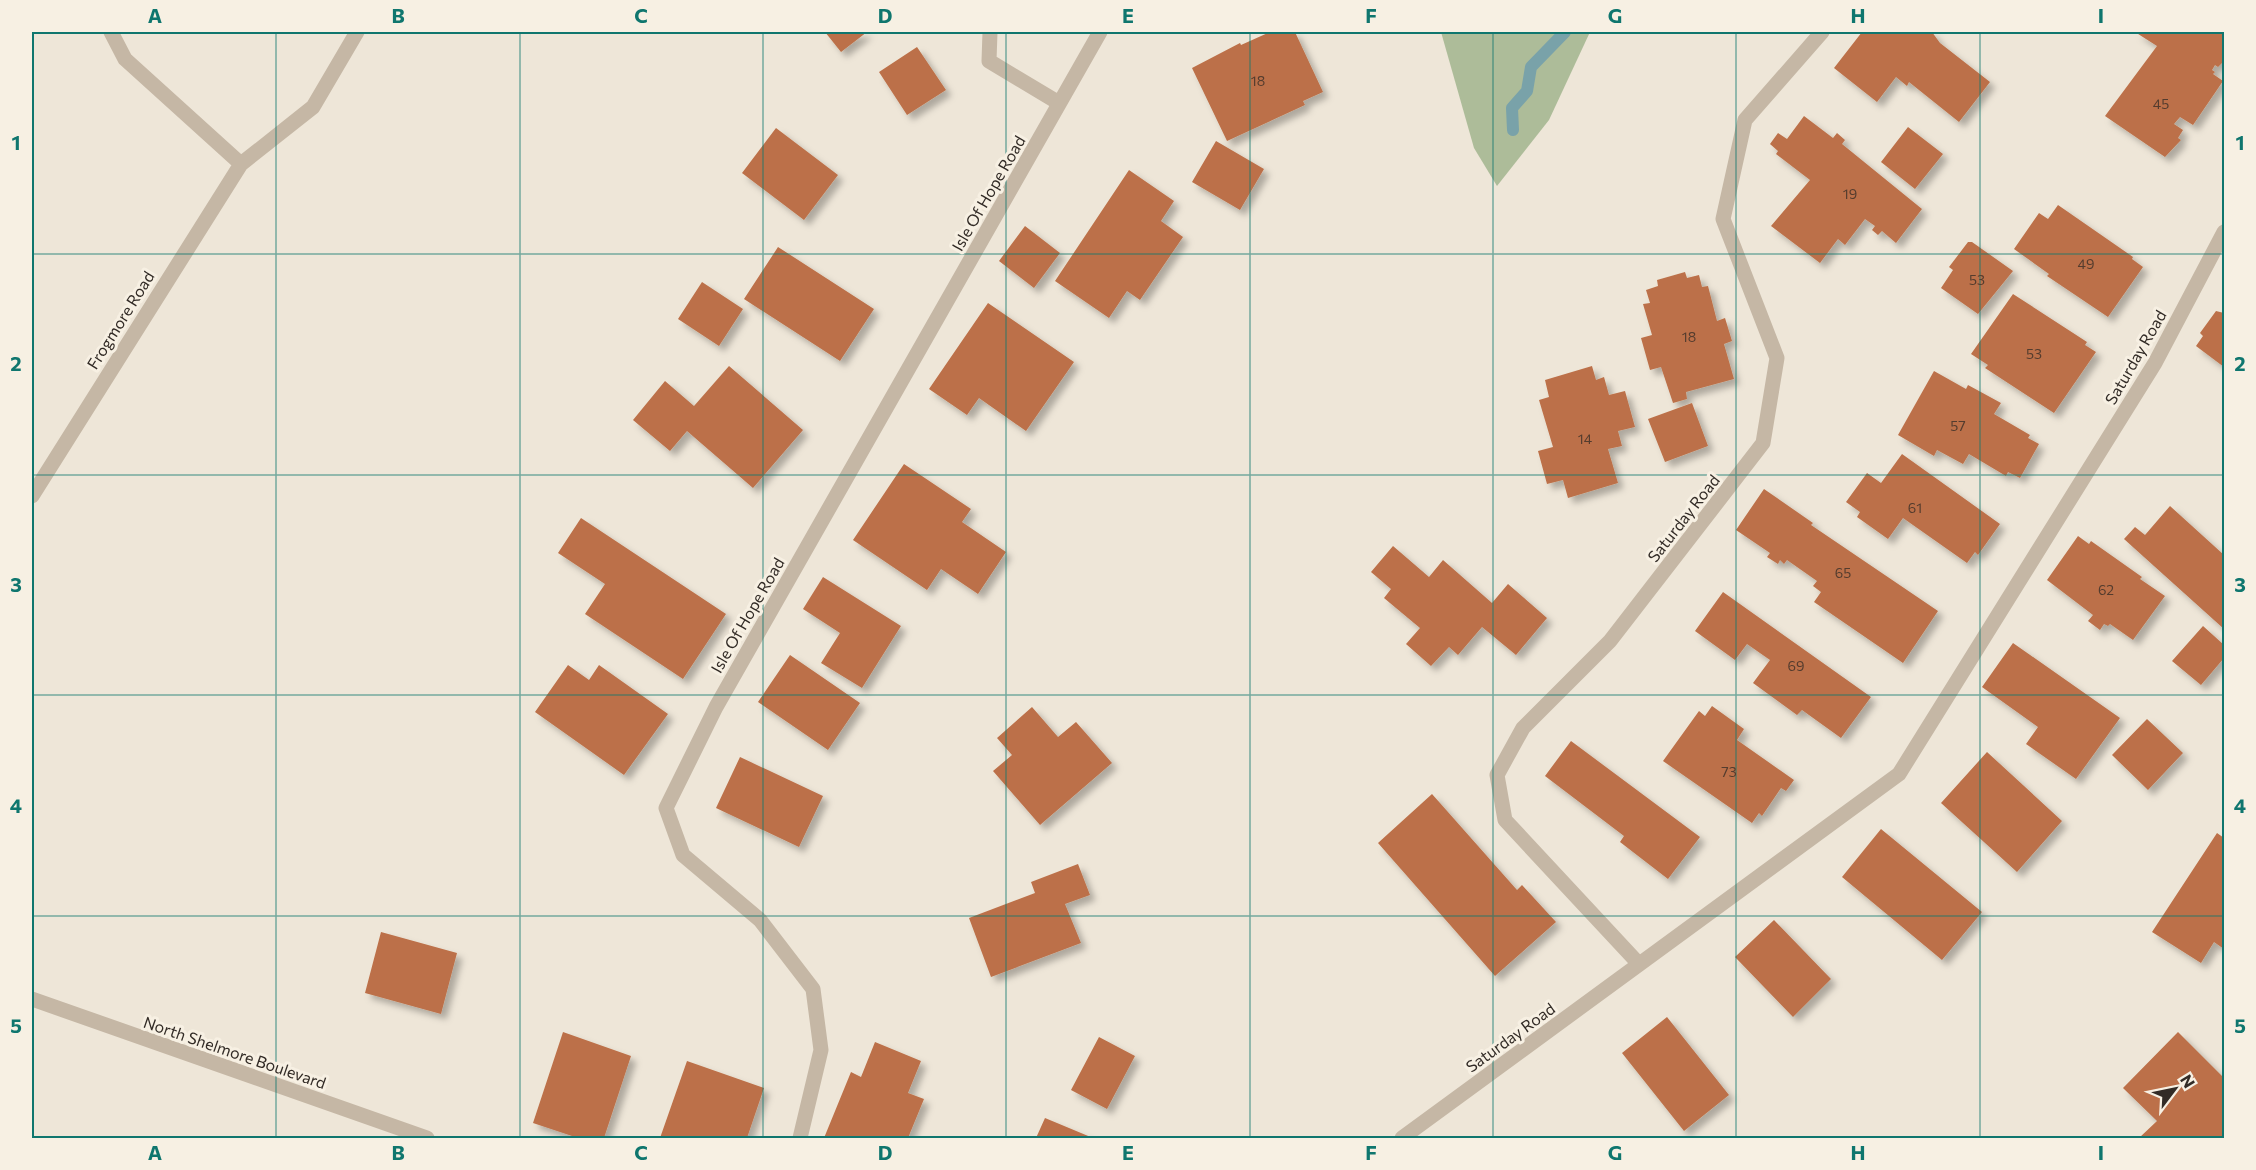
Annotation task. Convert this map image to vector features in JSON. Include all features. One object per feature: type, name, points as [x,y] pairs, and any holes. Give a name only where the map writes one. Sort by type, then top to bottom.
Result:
[{"type":"street","points":[[111,32],[126,59],[241,164]]},
{"type":"street","name":"Frogmore Road","points":[[32,496],[241,164],[313,107],[357,32]]},
{"type":"street","points":[[990,32],[989,61],[1059,103]]},
{"type":"street","name":"Isle Of Hope Road","points":[[800,1138],[821,1050],[813,989],[760,920],[683,855],[666,808],[716,707],[1100,32]]},
{"type":"street","name":"Saturday Road","points":[[1639,964],[1505,820],[1497,775],[1523,728],[1610,641],[1763,443],[1777,358],[1723,219],[1745,120],[1821,32]]},
{"type":"street","name":"Saturday Road","points":[[1402,1138],[1899,774],[2154,363],[2224,232]]},
{"type":"street","name":"North Shelmore Boulevard","points":[[32,999],[427,1138]]},
{"type":"green space","points":[[1441,32],[1590,32],[1549,120],[1497,186],[1474,148]]},
{"type":"building","points":[[825,32],[867,32],[841,52]]},
{"type":"building","points":[[1270,32],[1273,34],[1295,32],[1323,92],[1303,101],[1305,105],[1227,141],[1192,68],[1240,43],[1241,45]]},
{"type":"building","points":[[1862,32],[1932,32],[1940,43],[1990,82],[1959,122],[1909,82],[1907,86],[1896,77],[1877,102],[1834,68]]},
{"type":"building","points":[[2135,32],[2224,32],[2224,61],[2218,67],[2215,65],[2212,70],[2215,72],[2213,74],[2223,81],[2193,125],[2180,117],[2174,124],[2183,130],[2178,138],[2181,140],[2165,157],[2105,116],[2157,46]]},
{"type":"building","points":[[917,47],[946,90],[907,115],[879,72]]},
{"type":"building","points":[[1804,116],[1833,138],[1837,133],[1845,140],[1842,144],[1922,209],[1896,243],[1882,231],[1878,235],[1872,230],[1875,226],[1865,219],[1845,245],[1838,239],[1820,263],[1771,226],[1810,180],[1776,154],[1778,151],[1770,144],[1778,133],[1787,139]]},
{"type":"building","points":[[1908,127],[1943,154],[1915,189],[1881,162]]},
{"type":"building","points":[[776,128],[838,175],[804,220],[742,173]]},
{"type":"building","points":[[1216,141],[1264,169],[1240,210],[1192,182]]},
{"type":"building","points":[[1129,170],[1174,201],[1161,221],[1183,237],[1140,300],[1127,291],[1109,318],[1055,281]]},
{"type":"building","points":[[2058,205],[2133,257],[2132,259],[2143,267],[2108,317],[2047,276],[2049,274],[2014,249],[2039,213],[2048,219]]},
{"type":"building","points":[[1025,226],[1060,253],[1034,288],[999,261]]},
{"type":"building","points":[[1968,242],[1972,242],[2013,271],[1978,314],[1941,288],[1953,270],[1949,267]]},
{"type":"building","points":[[778,247],[874,309],[840,361],[744,299]]},
{"type":"building","points":[[1685,272],[1687,278],[1699,275],[1702,287],[1708,286],[1717,321],[1725,318],[1732,341],[1724,344],[1734,379],[1686,392],[1687,399],[1673,403],[1661,367],[1650,370],[1641,338],[1652,335],[1643,304],[1650,303],[1646,290],[1658,286],[1657,280]]},
{"type":"building","points":[[702,282],[743,309],[719,346],[678,319]]},
{"type":"building","points":[[2013,294],[2087,342],[2085,345],[2096,352],[2054,413],[1985,368],[1988,365],[1971,354]]},
{"type":"building","points":[[988,303],[1074,362],[1026,431],[979,398],[967,415],[929,389]]},
{"type":"building","points":[[2216,311],[2224,313],[2224,367],[2196,346],[2203,336],[2200,333]]},
{"type":"building","points":[[729,366],[803,430],[753,488],[687,431],[670,451],[633,420],[665,381],[694,406]]},
{"type":"building","points":[[1592,366],[1596,380],[1604,377],[1609,395],[1625,391],[1635,427],[1618,431],[1622,446],[1608,449],[1618,483],[1568,498],[1563,480],[1547,484],[1538,451],[1553,447],[1539,400],[1549,397],[1545,380]]},
{"type":"building","points":[[1934,371],[1966,389],[1968,385],[2001,403],[1994,414],[2030,435],[2028,438],[2039,444],[2020,478],[2008,472],[2006,476],[1969,454],[1963,464],[1937,450],[1934,456],[1898,435]]},
{"type":"building","points":[[1692,403],[1708,446],[1665,462],[1648,419]]},
{"type":"building","points":[[1902,454],[2000,524],[1978,555],[1975,552],[1967,563],[1903,518],[1888,539],[1857,517],[1860,512],[1846,502],[1867,473],[1881,483]]},
{"type":"building","points":[[904,464],[971,509],[962,522],[1006,552],[978,594],[941,569],[927,590],[853,540]]},
{"type":"building","points":[[1764,489],[1813,523],[1811,525],[1938,611],[1903,663],[1814,602],[1821,592],[1813,586],[1817,581],[1787,560],[1784,564],[1780,560],[1778,564],[1767,557],[1770,553],[1736,530]]},
{"type":"building","points":[[2170,506],[2224,555],[2224,629],[2124,539],[2135,527],[2145,535]]},
{"type":"building","points":[[581,518],[726,614],[683,679],[585,614],[605,584],[558,553]]},
{"type":"building","points":[[2078,536],[2089,544],[2091,541],[2165,596],[2133,640],[2110,624],[2108,626],[2104,624],[2100,630],[2088,621],[2093,615],[2047,580]]},
{"type":"building","points":[[1393,546],[1429,577],[1443,560],[1492,603],[1508,584],[1547,618],[1516,655],[1482,627],[1458,655],[1449,647],[1431,666],[1406,644],[1420,628],[1384,598],[1391,589],[1371,572]]},
{"type":"building","points":[[823,577],[901,626],[862,688],[821,663],[840,633],[803,609]]},
{"type":"building","points":[[1723,592],[1871,697],[1841,738],[1802,710],[1797,715],[1753,683],[1770,660],[1747,644],[1735,660],[1695,631]]},
{"type":"building","points":[[2203,626],[2224,645],[2224,658],[2201,685],[2172,661]]},
{"type":"building","points":[[2013,643],[2120,718],[2076,779],[2026,744],[2038,727],[1982,687]]},
{"type":"building","points":[[790,655],[860,703],[828,750],[758,702]]},
{"type":"building","points":[[568,665],[589,680],[599,665],[668,714],[624,775],[535,712]]},
{"type":"building","points":[[1712,706],[1744,729],[1737,740],[1794,780],[1786,791],[1781,788],[1762,816],[1759,813],[1752,823],[1663,761],[1699,711],[1705,716]]},
{"type":"building","points":[[1032,707],[1058,737],[1076,722],[1112,763],[1040,825],[993,771],[1012,755],[997,738]]},
{"type":"building","points":[[2147,719],[2183,753],[2148,790],[2112,755]]},
{"type":"building","points":[[1571,741],[1700,837],[1668,879],[1620,842],[1624,836],[1545,776]]},
{"type":"building","points":[[1987,752],[2062,821],[2017,872],[1941,803]]},
{"type":"building","points":[[740,757],[823,796],[799,847],[716,808]]},
{"type":"building","points":[[1432,794],[1517,890],[1522,885],[1556,922],[1495,976],[1378,843]]},
{"type":"building","points":[[1881,829],[1982,912],[1942,960],[1842,877]]},
{"type":"building","points":[[2217,833],[2224,838],[2224,949],[2214,942],[2201,963],[2152,932]]},
{"type":"building","points":[[1078,864],[1090,895],[1065,904],[1081,943],[991,977],[969,918],[1035,893],[1031,882]]},
{"type":"building","points":[[1774,920],[1831,979],[1793,1017],[1735,957]]},
{"type":"building","points":[[381,932],[457,953],[441,1014],[365,993]]},
{"type":"building","points":[[1667,1017],[1729,1095],[1684,1131],[1622,1053]]},
{"type":"building","points":[[563,1032],[631,1056],[604,1138],[578,1138],[533,1123]]},
{"type":"building","points":[[2178,1032],[2224,1078],[2224,1138],[2139,1138],[2157,1121],[2123,1088]]},
{"type":"building","points":[[1099,1037],[1135,1056],[1107,1109],[1071,1090]]},
{"type":"building","points":[[875,1042],[921,1061],[908,1093],[924,1099],[908,1138],[824,1138],[851,1072],[861,1077]]},
{"type":"building","points":[[687,1061],[764,1088],[747,1138],[660,1138]]},
{"type":"building","points":[[1045,1118],[1093,1138],[1036,1138]]},
{"type":"waterway","points":[[1513,130],[1512,108],[1527,91],[1531,67],[1565,32]]}]
